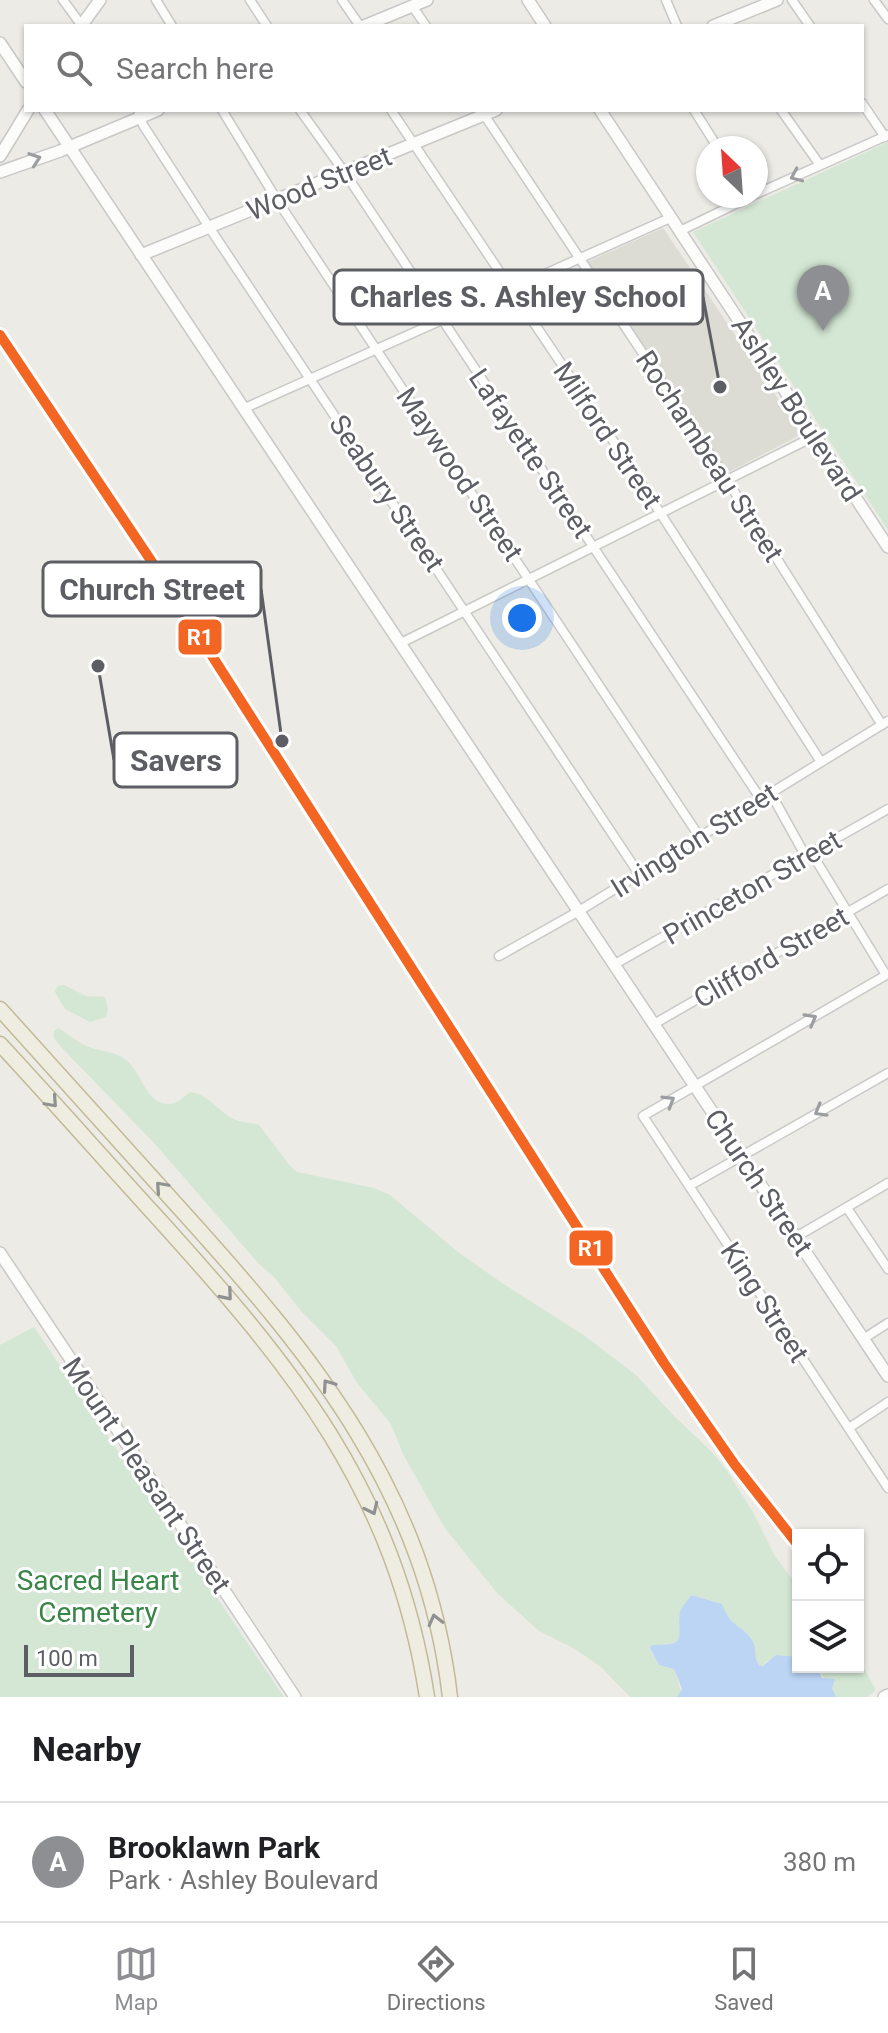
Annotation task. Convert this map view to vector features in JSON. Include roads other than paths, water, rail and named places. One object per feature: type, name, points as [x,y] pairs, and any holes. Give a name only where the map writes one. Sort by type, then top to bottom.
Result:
[{"type":"highway","points":[[0,1009],[243,1278],[340,1403],[375,1462],[410,1540],[435,1618],[450,1697]]},
{"type":"highway","points":[[0,1044],[227,1295],[287,1370],[326,1426],[358,1480],[388,1547],[411,1621],[427,1697]]},
{"type":"main road","points":[[83,24],[100,0]]},
{"type":"main road","points":[[367,24],[427,0]]},
{"type":"main road","points":[[720,24],[777,0]]},
{"type":"main road","points":[[532,1],[544,24]]},
{"type":"main road","points":[[0,43],[24,79]]},
{"type":"main road","points":[[0,156],[27,112]]},
{"type":"main road","name":"Church Street","points":[[46,112],[888,1376]]},
{"type":"main road","name":"Wood Street","points":[[141,255],[415,144],[482,112]]},
{"type":"main road","name":"Ashley Boulevard","points":[[601,112],[888,547]]},
{"type":"main road","points":[[0,172],[70,147],[139,113]]},
{"type":"main road","name":"Mount Pleasant Street","points":[[0,1253],[4,1269],[295,1697]]},
{"type":"street","points":[[63,0],[81,24]]},
{"type":"street","points":[[156,0],[171,24]]},
{"type":"street","points":[[250,0],[266,24]]},
{"type":"street","points":[[342,0],[360,24]]},
{"type":"street","points":[[666,0],[676,24]]},
{"type":"street","points":[[792,0],[809,24]]},
{"type":"street","points":[[874,0],[888,19]]},
{"type":"street","points":[[413,7],[425,24]]},
{"type":"street","points":[[768,189],[886,136],[864,106]]},
{"type":"street","name":"Maywood Street","points":[[223,112],[277,200],[699,836]]},
{"type":"street","name":"Lafayette Street","points":[[301,112],[760,798]]},
{"type":"street","name":"Milford Street","points":[[392,112],[661,513],[821,762]]},
{"type":"street","name":"Rochambeau Street","points":[[482,112],[885,723]]},
{"type":"street","points":[[695,112],[710,136]]},
{"type":"street","points":[[782,112],[820,165]]},
{"type":"street","name":"Seabury Street","points":[[139,113],[209,227],[639,874]]},
{"type":"street","points":[[680,231],[727,208]]},
{"type":"street","points":[[245,408],[375,347],[670,218]]},
{"type":"street","points":[[401,643],[815,436]]},
{"type":"street","name":"Irvington Street","points":[[499,956],[579,911],[885,723]]},
{"type":"street","points":[[695,1086],[887,975],[770,792]]},
{"type":"street","name":"Princeton Street","points":[[615,964],[888,809]]},
{"type":"street","name":"Clifford Street","points":[[654,1024],[888,889]]},
{"type":"street","points":[[689,1186],[888,1073]]},
{"type":"street","name":"King Street","points":[[695,1086],[643,1116],[888,1488]]},
{"type":"street","points":[[796,1237],[888,1183]]},
{"type":"street","points":[[847,1208],[888,1269]]},
{"type":"street","points":[[863,1339],[888,1323]]},
{"type":"street","points":[[849,1428],[888,1402]]},
{"type":"water","points":[[691,1595],[722,1604],[729,1618],[752,1640],[760,1666],[776,1655],[792,1656],[792,1673],[820,1673],[822,1678],[835,1679],[832,1688],[836,1697],[677,1697],[682,1689],[674,1669],[659,1665],[650,1648],[652,1645],[677,1641],[682,1607]]},
{"type":"place","name":"Brooklawn Park","points":[[823,331]]},
{"type":"place","name":"Charles S. Ashley School","points":[[720,387]]},
{"type":"place","name":"Savers","points":[[98,666]]},
{"type":"place","name":"Church Street","points":[[282,741]]},
{"type":"park label","name":"Sacred Heart Cemetery","points":[[98,1596]]}]
